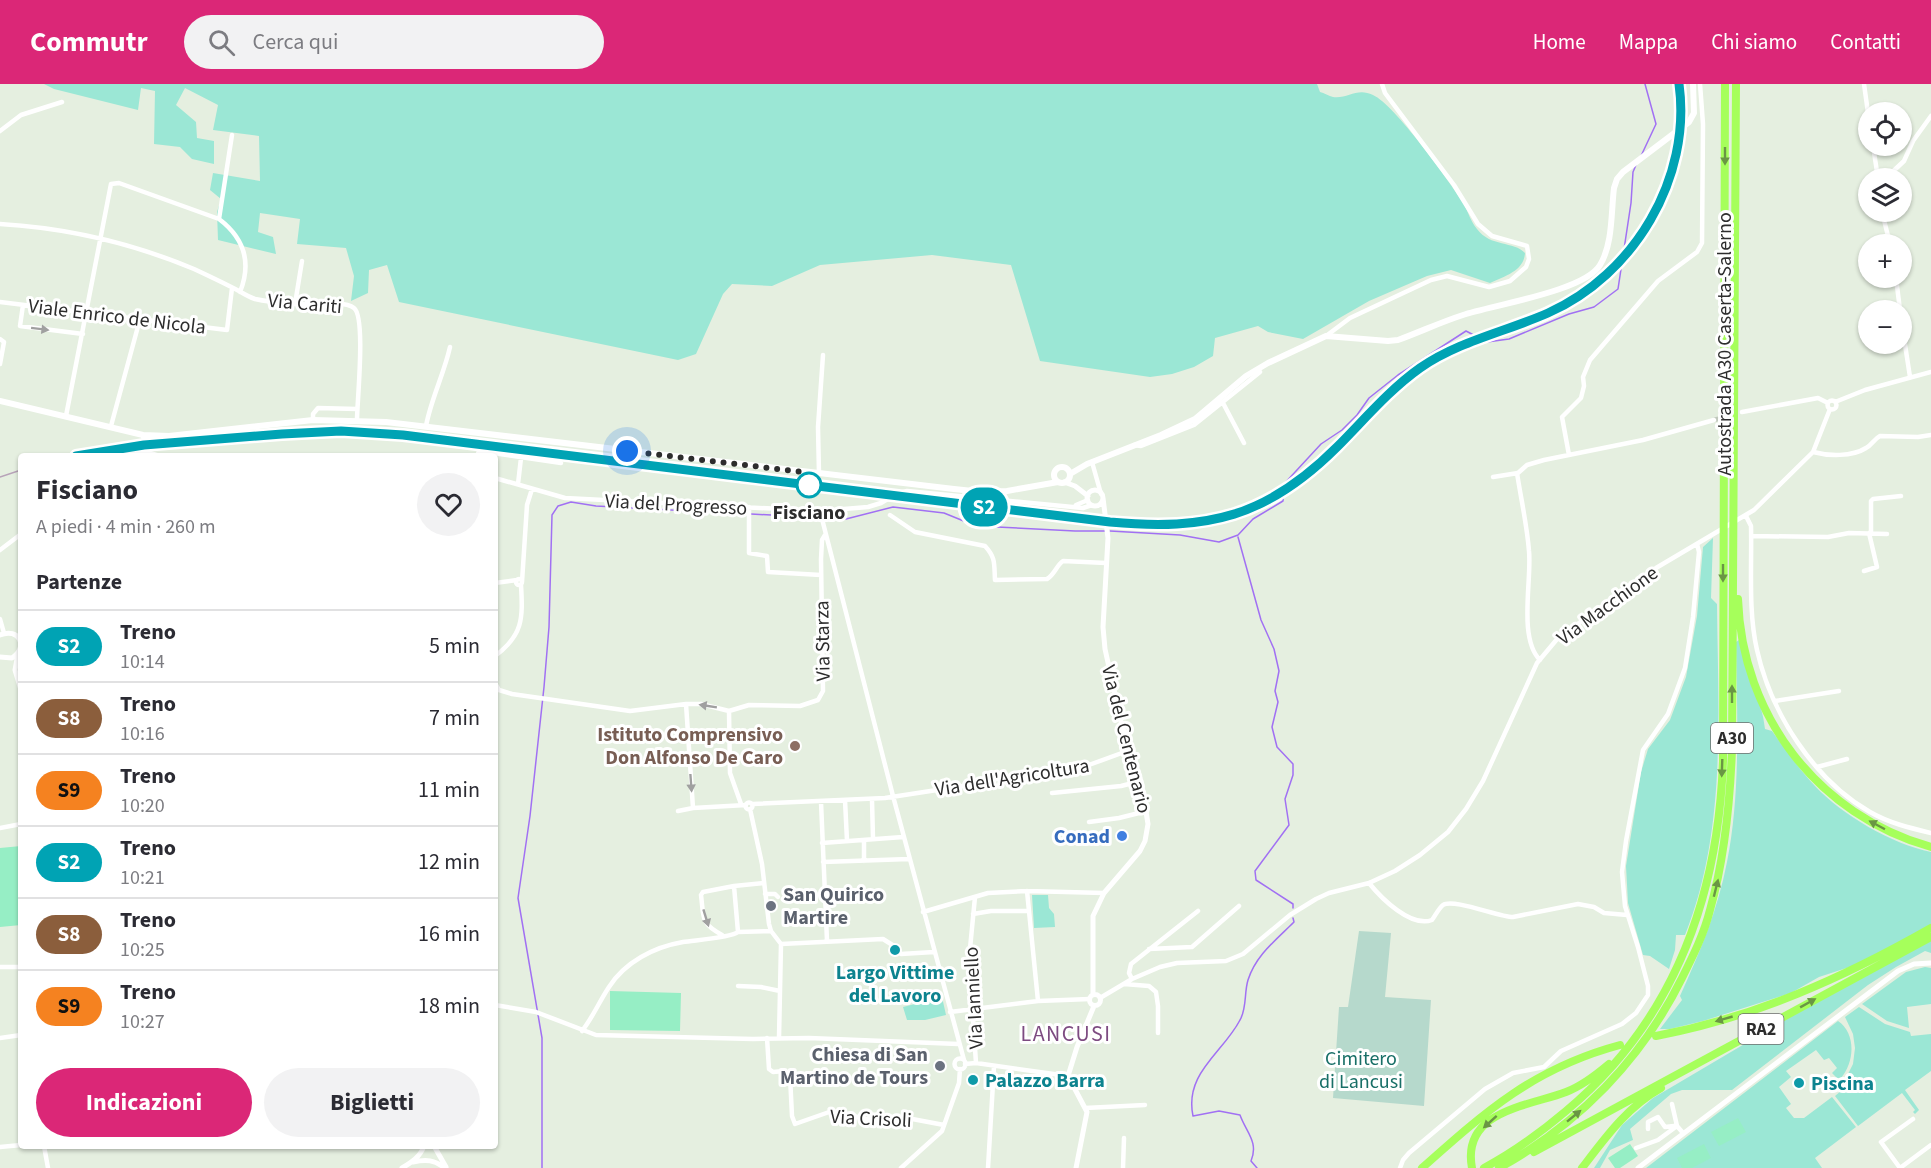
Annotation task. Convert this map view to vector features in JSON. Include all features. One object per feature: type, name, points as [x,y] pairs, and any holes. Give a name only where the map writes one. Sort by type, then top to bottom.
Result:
[{"type":"highway","name":"Autostrada A30 Caserta-Salerno","points":[[1684,964],[1712,866],[1721,801],[1725,84]]},
{"type":"highway","name":"Autostrada A30 Caserta-Salerno","points":[[1734,528],[1736,84]]},
{"type":"highway","points":[[1734,528],[1738,608],[1743,639],[1760,701],[1773,725],[1808,774],[1828,793],[1859,816],[1911,841],[1931,847]]},
{"type":"highway","name":"A30","points":[[1485,1167],[1537,1135],[1588,1092],[1630,1046],[1698,944],[1710,912],[1720,870],[1730,796],[1734,528]]},
{"type":"highway","name":"RA2","points":[[1656,1036],[1722,1020],[1790,997],[1869,963],[1931,928]]},
{"type":"highway","name":"RA2","points":[[1509,1162],[1537,1150],[1931,937]]},
{"type":"highway","name":"A30","points":[[1499,1168],[1553,1133],[1591,1103],[1634,1056],[1669,1004],[1684,964]]},
{"type":"highway","points":[[1472,1168],[1471,1150],[1474,1139],[1489,1121],[1509,1108],[1567,1092],[1596,1074],[1611,1063],[1649,1014],[1655,1011]]},
{"type":"highway","points":[[1582,1168],[1621,1120],[1641,1101],[1771,1027],[1785,1016]]},
{"type":"highway","points":[[1422,1168],[1493,1106],[1518,1089],[1575,1059],[1620,1045]]},
{"type":"main road","points":[[0,401],[143,435],[169,436],[313,420],[357,420],[426,426],[982,492],[1007,491],[1065,479],[1090,463],[1195,419],[1246,376],[1326,336],[1398,340],[1465,314],[1525,299],[1591,276],[1600,267],[1605,254],[1617,179],[1689,122],[1694,113],[1693,84]]},
{"type":"main road","points":[[1029,486],[1061,467],[1090,463]]},
{"type":"main road","points":[[1061,467],[1066,468],[1065,479]]},
{"type":"main road","points":[[1055,471],[1054,476],[1065,479]]},
{"type":"street","points":[[1326,336],[1350,318],[1431,280],[1447,276],[1489,287],[1510,281],[1526,267],[1529,260],[1527,246],[1492,236],[1478,224],[1454,185],[1385,93],[1383,84]]},
{"type":"street","points":[[1569,455],[1562,417],[1581,398],[1584,386],[1583,377],[1590,360],[1658,281],[1697,252],[1702,243],[1703,124],[1700,84]]},
{"type":"street","points":[[1864,84],[1866,102]]},
{"type":"street","points":[[0,131],[21,115],[62,102]]},
{"type":"street","points":[[1897,168],[1904,161],[1917,135],[1931,116]]},
{"type":"street","points":[[66,416],[111,184],[119,183],[219,219],[232,135]]},
{"type":"street","name":"Via Cariti","points":[[219,219],[237,235],[244,251],[247,272],[240,291],[251,298],[295,304],[348,305],[354,308],[358,314],[360,366],[357,420]]},
{"type":"street","points":[[0,224],[47,229],[116,242],[167,259],[240,291]]},
{"type":"street","points":[[295,304],[302,261]]},
{"type":"street","name":"Viale Enrico de Nicola","points":[[0,302],[226,330],[232,288]]},
{"type":"street","points":[[23,305],[20,326],[83,334]]},
{"type":"street","points":[[111,426],[140,319]]},
{"type":"street","points":[[0,339],[4,342],[0,364]]},
{"type":"street","points":[[426,426],[450,347]]},
{"type":"street","points":[[1906,354],[1910,377]]},
{"type":"street","points":[[819,474],[818,427],[823,355]]},
{"type":"street","points":[[1134,445],[1141,447],[1194,425],[1260,372]]},
{"type":"street","points":[[1828,403],[1931,372]]},
{"type":"street","points":[[1742,412],[1818,398],[1828,403],[1830,409],[1835,407],[1835,402]]},
{"type":"street","points":[[1223,403],[1244,443]]},
{"type":"street","points":[[313,420],[313,414],[318,408],[357,409]]},
{"type":"street","name":"Via Macchione","points":[[1100,998],[1132,979],[1160,967],[1177,963],[1226,961],[1236,957],[1261,941],[1290,915],[1316,899],[1329,893],[1369,883],[1395,871],[1420,855],[1448,832],[1466,809],[1483,781],[1540,660],[1558,638],[1656,568],[1746,516],[1768,498],[1813,452],[1830,409]]},
{"type":"street","points":[[1493,477],[1517,473],[1527,465],[1643,440],[1714,420]]},
{"type":"street","points":[[143,435],[146,452]]},
{"type":"street","points":[[1813,452],[1841,454],[1860,451],[1880,436],[1931,435]]},
{"type":"street","points":[[143,453],[150,453]]},
{"type":"street","points":[[498,455],[561,463]]},
{"type":"street","points":[[518,484],[521,458]]},
{"type":"street","points":[[1090,463],[1102,496],[1100,504],[1091,500]]},
{"type":"street","points":[[1517,473],[1530,552],[1528,599],[1530,632],[1534,654],[1540,660]]},
{"type":"street","name":"Via del Progresso","points":[[498,479],[565,498],[820,513],[868,507],[907,491],[1070,506],[1091,500]]},
{"type":"street","points":[[1065,479],[1103,512]]},
{"type":"street","points":[[498,654],[513,641],[519,626],[522,598],[519,583],[524,565],[527,505],[532,489]]},
{"type":"street","points":[[1091,500],[1096,491],[1102,496]]},
{"type":"street","name":"Via del Centenario","points":[[1091,997],[1092,926],[1098,903],[1140,851],[1147,831],[1147,811],[1141,781],[1115,698],[1105,649],[1103,627],[1108,538],[1102,496]]},
{"type":"street","points":[[1864,571],[1877,567],[1870,533],[1871,501],[1901,496]]},
{"type":"street","name":"Via Starza","points":[[749,509],[748,553],[767,556],[768,572],[821,575]]},
{"type":"street","points":[[820,513],[903,837],[958,1044],[965,1062]]},
{"type":"street","points":[[890,515],[915,532],[985,546],[994,559],[995,580],[1047,579],[1063,561],[1106,563]]},
{"type":"street","points":[[1746,516],[1751,526],[1753,618],[1757,649],[1775,701],[1794,734],[1817,766],[1839,789],[1870,812],[1910,828],[1931,833]]},
{"type":"street","points":[[1751,536],[1828,537],[1849,533],[1887,534]]},
{"type":"street","name":"Via Starza","points":[[729,711],[749,705],[800,706],[818,700],[824,691],[821,575],[822,540],[825,535]]},
{"type":"street","points":[[0,550],[18,536]]},
{"type":"street","points":[[1400,1168],[1409,1153],[1485,1089],[1513,1073],[1544,1067],[1561,1050],[1622,1024],[1636,1013],[1648,995],[1648,986],[1627,915],[1622,872],[1643,750],[1668,714],[1685,668],[1694,606],[1699,552],[1697,544]]},
{"type":"street","points":[[498,583],[519,583]]},
{"type":"street","points":[[0,619],[2,634],[16,636],[18,639]]},
{"type":"street","points":[[2,657],[12,658],[18,654]]},
{"type":"street","points":[[18,654],[15,670],[18,680]]},
{"type":"street","points":[[2,657],[15,670]]},
{"type":"street","points":[[498,688],[504,692],[630,711],[686,704],[700,704],[729,711],[730,773],[747,806],[762,864],[771,931],[781,944],[779,1038]]},
{"type":"street","points":[[1775,701],[1839,691]]},
{"type":"street","points":[[686,704],[693,808]]},
{"type":"street","name":"Via dell'Agricoltura","points":[[678,812],[693,808],[872,800],[976,784],[1027,772],[1086,766],[1130,750]]},
{"type":"street","points":[[1817,766],[1847,759]]},
{"type":"street","points":[[1052,793],[1121,786],[1141,781]]},
{"type":"street","points":[[845,800],[847,841]]},
{"type":"street","points":[[872,800],[873,839]]},
{"type":"street","points":[[821,802],[827,941]]},
{"type":"street","points":[[1089,822],[1147,811]]},
{"type":"street","points":[[0,828],[18,825]]},
{"type":"street","points":[[822,843],[903,837]]},
{"type":"street","points":[[864,840],[864,861]]},
{"type":"street","points":[[823,862],[909,859]]},
{"type":"street","points":[[721,936],[708,928],[705,923],[701,895],[703,892],[764,883]]},
{"type":"street","points":[[1369,883],[1385,901],[1418,922],[1432,920],[1442,905],[1447,903],[1468,906],[1505,917],[1578,904],[1604,913],[1627,915]]},
{"type":"street","points":[[734,886],[738,932]]},
{"type":"street","points":[[1027,891],[1038,1001]]},
{"type":"street","points":[[923,912],[988,893],[1027,891],[1104,893]]},
{"type":"street","points":[[765,894],[775,894],[778,897]]},
{"type":"street","name":"Via Ianniello","points":[[975,897],[969,959],[976,1063]]},
{"type":"street","points":[[1149,949],[1192,947],[1239,906]]},
{"type":"street","points":[[973,914],[991,910],[1029,911]]},
{"type":"street","points":[[1132,979],[1129,973],[1131,964],[1198,911]]},
{"type":"street","points":[[582,1031],[609,987],[621,973],[644,954],[672,944],[732,936],[738,932],[771,931]]},
{"type":"street","points":[[781,944],[883,939],[901,954],[934,952]]},
{"type":"street","points":[[1638,1168],[1898,971],[1914,964],[1931,963]]},
{"type":"street","points":[[0,967],[18,967]]},
{"type":"street","points":[[1125,984],[1149,986],[1156,992],[1158,1033]]},
{"type":"street","points":[[738,986],[780,991]]},
{"type":"street","points":[[950,1012],[1096,995],[1100,998],[1100,1003],[1094,1006],[1077,1047],[1068,1077],[1087,1112],[1076,1168]]},
{"type":"street","points":[[1091,997],[1091,1004],[1094,1006]]},
{"type":"street","points":[[498,1006],[538,1013],[596,1035],[958,1044]]},
{"type":"street","points":[[0,1038],[18,1035]]},
{"type":"street","name":"Via Crisoli","points":[[767,1038],[769,1069],[773,1072],[784,1071],[790,1076],[792,1116],[795,1125],[832,1112],[879,1122],[907,1118],[944,1125]]},
{"type":"street","points":[[958,1044],[955,1066],[960,1070]]},
{"type":"street","points":[[957,1059],[1068,1077]]},
{"type":"street","points":[[901,1168],[942,1131],[959,1083],[960,1070],[965,1062]]},
{"type":"street","points":[[988,1168],[994,1066]]},
{"type":"street","points":[[1672,1104],[1677,1125],[1683,1133]]},
{"type":"street","points":[[1085,1108],[1145,1105]]},
{"type":"street","points":[[1648,1129],[1648,1122],[1658,1117],[1665,1127],[1677,1125]]},
{"type":"street","points":[[1912,1119],[1881,1142],[1900,1168],[1931,1145]]},
{"type":"street","points":[[1636,1148],[1658,1140],[1677,1125]]},
{"type":"street","points":[[1123,1168],[1124,1138]]},
{"type":"street","points":[[0,1147],[18,1145]]},
{"type":"street","points":[[45,1149],[48,1168]]},
{"type":"street","points":[[413,1162],[422,1149]]},
{"type":"street","points":[[436,1149],[446,1168]]},
{"type":"street","points":[[402,1168],[413,1162],[428,1159],[446,1168]]},
{"type":"shaded area","points":[[44,84],[1317,84],[1320,92],[1333,97],[1362,92],[1373,95],[1383,102],[1408,128],[1434,162],[1464,204],[1482,235],[1525,253],[1517,269],[1490,283],[1451,270],[1427,276],[1369,301],[1303,339],[1268,332],[1258,326],[1215,338],[1213,356],[1194,367],[1172,374],[1150,377],[1040,361],[1011,265],[932,255],[820,265],[772,286],[732,284],[723,294],[696,354],[678,360],[399,302],[387,265],[369,270],[368,293],[351,301],[354,276],[346,248],[297,244],[300,219],[260,213],[258,232],[273,237],[276,254],[218,240],[217,212],[221,199],[210,190],[213,173],[260,181],[259,136],[213,130],[218,105],[185,88],[176,105],[196,122],[197,138],[214,141],[214,164],[192,159],[180,147],[154,144],[155,91],[141,88],[138,110],[54,89]]},
{"type":"shaded area","points":[[1713,538],[1711,598],[1717,604],[1718,687],[1714,813],[1708,855],[1698,895],[1685,935],[1676,935],[1675,950],[1669,969],[1650,956],[1643,955],[1628,903],[1626,866],[1641,772],[1648,749],[1670,720],[1686,677],[1697,616],[1703,547]]},
{"type":"shaded area","points":[[1739,640],[1761,707],[1765,729],[1772,731],[1809,780],[1826,797],[1868,827],[1900,842],[1931,852],[1931,926],[1859,964],[1819,977],[1791,993],[1703,1021],[1670,1029],[1660,1029],[1682,1000],[1680,996],[1708,930],[1719,897],[1727,862],[1736,781],[1736,642]]},
{"type":"shaded area","points":[[1032,895],[1048,895],[1049,908],[1054,914],[1055,927],[1034,928]]},
{"type":"shaded area","points":[[1931,940],[1931,953],[1925,951],[1868,985],[1732,1090],[1682,1090],[1671,1094],[1630,1129],[1633,1140],[1610,1150],[1600,1168],[1594,1168],[1622,1125],[1653,1098],[1797,1013]]},
{"type":"shaded area","points":[[1925,967],[1931,968],[1931,1004],[1907,1007],[1909,1028],[1887,1021],[1862,1004],[1906,972]]},
{"type":"shaded area","points":[[942,997],[946,1015],[925,1020],[907,1020],[903,1007]]},
{"type":"shaded area","points":[[1859,1007],[1885,1024],[1910,1032],[1911,1036],[1931,1034],[1931,1071],[1905,1090],[1919,1110],[1915,1114],[1913,1112],[1915,1110],[1902,1093],[1858,1126],[1835,1096],[1848,1085],[1846,1078],[1853,1064],[1855,1048],[1853,1034],[1845,1017]]},
{"type":"shaded area","points":[[1838,1021],[1848,1033],[1852,1049],[1849,1065],[1841,1078],[1837,1078],[1832,1073],[1837,1068],[1829,1058],[1824,1060],[1816,1050],[1786,1071],[1791,1077],[1779,1087],[1791,1104],[1786,1108],[1794,1118],[1804,1118],[1832,1097],[1856,1127],[1815,1158],[1822,1168],[1646,1168]]},
{"type":"green space","points":[[18,846],[18,925],[0,927],[0,848]]},
{"type":"green space","name":"Cimitero di Lancusi","points":[[1359,931],[1391,933],[1385,997],[1431,1000],[1424,1106],[1333,1098],[1339,1007],[1348,1007]]},
{"type":"green space","points":[[610,991],[681,993],[680,1031],[610,1030]]},
{"type":"green space","points":[[1738,1118],[1746,1132],[1719,1146],[1711,1132]]},
{"type":"green space","points":[[1630,1144],[1638,1156],[1620,1168],[1615,1168],[1608,1158]]},
{"type":"green space","points":[[1704,1144],[1711,1158],[1692,1168],[1682,1168],[1677,1158]]},
{"type":"waterway","points":[[1641,156],[1656,124],[1645,84]]},
{"type":"waterway","points":[[1110,531],[1180,535],[1219,542],[1238,535],[1253,519],[1283,501],[1284,484],[1321,444],[1342,430],[1357,415],[1369,398],[1398,375],[1466,331],[1487,342],[1509,339],[1569,314],[1594,307],[1618,289],[1631,203],[1633,172],[1636,165]]},
{"type":"waterway","points":[[542,1168],[542,1038],[518,898],[530,816],[544,687],[549,627],[552,515],[558,506],[571,502],[596,506],[746,514]]},
{"type":"waterway","points":[[751,514],[846,519],[893,507],[944,513],[976,526],[1105,531]]},
{"type":"waterway","points":[[1238,537],[1261,620],[1274,649],[1279,671],[1275,691],[1278,702],[1272,727],[1277,747],[1293,764],[1293,775],[1285,799],[1289,825],[1255,871],[1256,880],[1293,904],[1293,908]]},
{"type":"waterway","points":[[1257,1168],[1251,1161],[1253,1143],[1240,1115],[1219,1111],[1193,1116],[1192,1101],[1199,1075],[1233,1032],[1242,1015],[1248,980],[1256,963],[1267,948],[1294,922],[1293,918]]},
{"type":"tunnel","points":[[1714,420],[1735,414]]},
{"type":"railway","points":[[95,453],[144,445],[341,431],[403,435],[1110,522],[1180,524],[1210,520],[1238,513],[1265,502],[1291,486],[1344,440],[1399,385],[1435,359],[1467,344],[1548,313],[1579,296],[1607,275],[1631,249],[1651,220],[1666,188],[1676,154],[1681,119],[1679,84]]},
{"type":"railway","points":[[0,477],[18,471]]},
{"type":"train","name":"S2","points":[[95,453],[185,441],[341,431],[403,435],[1110,522],[1173,526],[1218,519],[1255,507],[1307,476],[1402,381],[1422,367],[1476,338],[1550,312],[1596,285],[1610,272],[1643,234],[1668,181],[1679,138],[1682,105],[1679,84]]},
{"type":"place","name":"Fisciano","points":[[809,485]]},
{"type":"place","name":"Istituto Comprensivo Don Alfonso De Caro","points":[[795,746]]},
{"type":"place","name":"Conad","points":[[1122,836]]},
{"type":"place","name":"San Quirico Martire","points":[[771,906]]},
{"type":"place","name":"Largo Vittime del Lavoro","points":[[895,950]]},
{"type":"place","name":"Chiesa di San Martino de Tours","points":[[940,1066]]},
{"type":"place","name":"Palazzo Barra","points":[[973,1080]]},
{"type":"place","name":"Piscina","points":[[1799,1083]]},
{"type":"district","name":"LANCUSI","points":[[1066,1033]]},
{"type":"route","points":[[627,451],[803,472],[809,485]]}]
